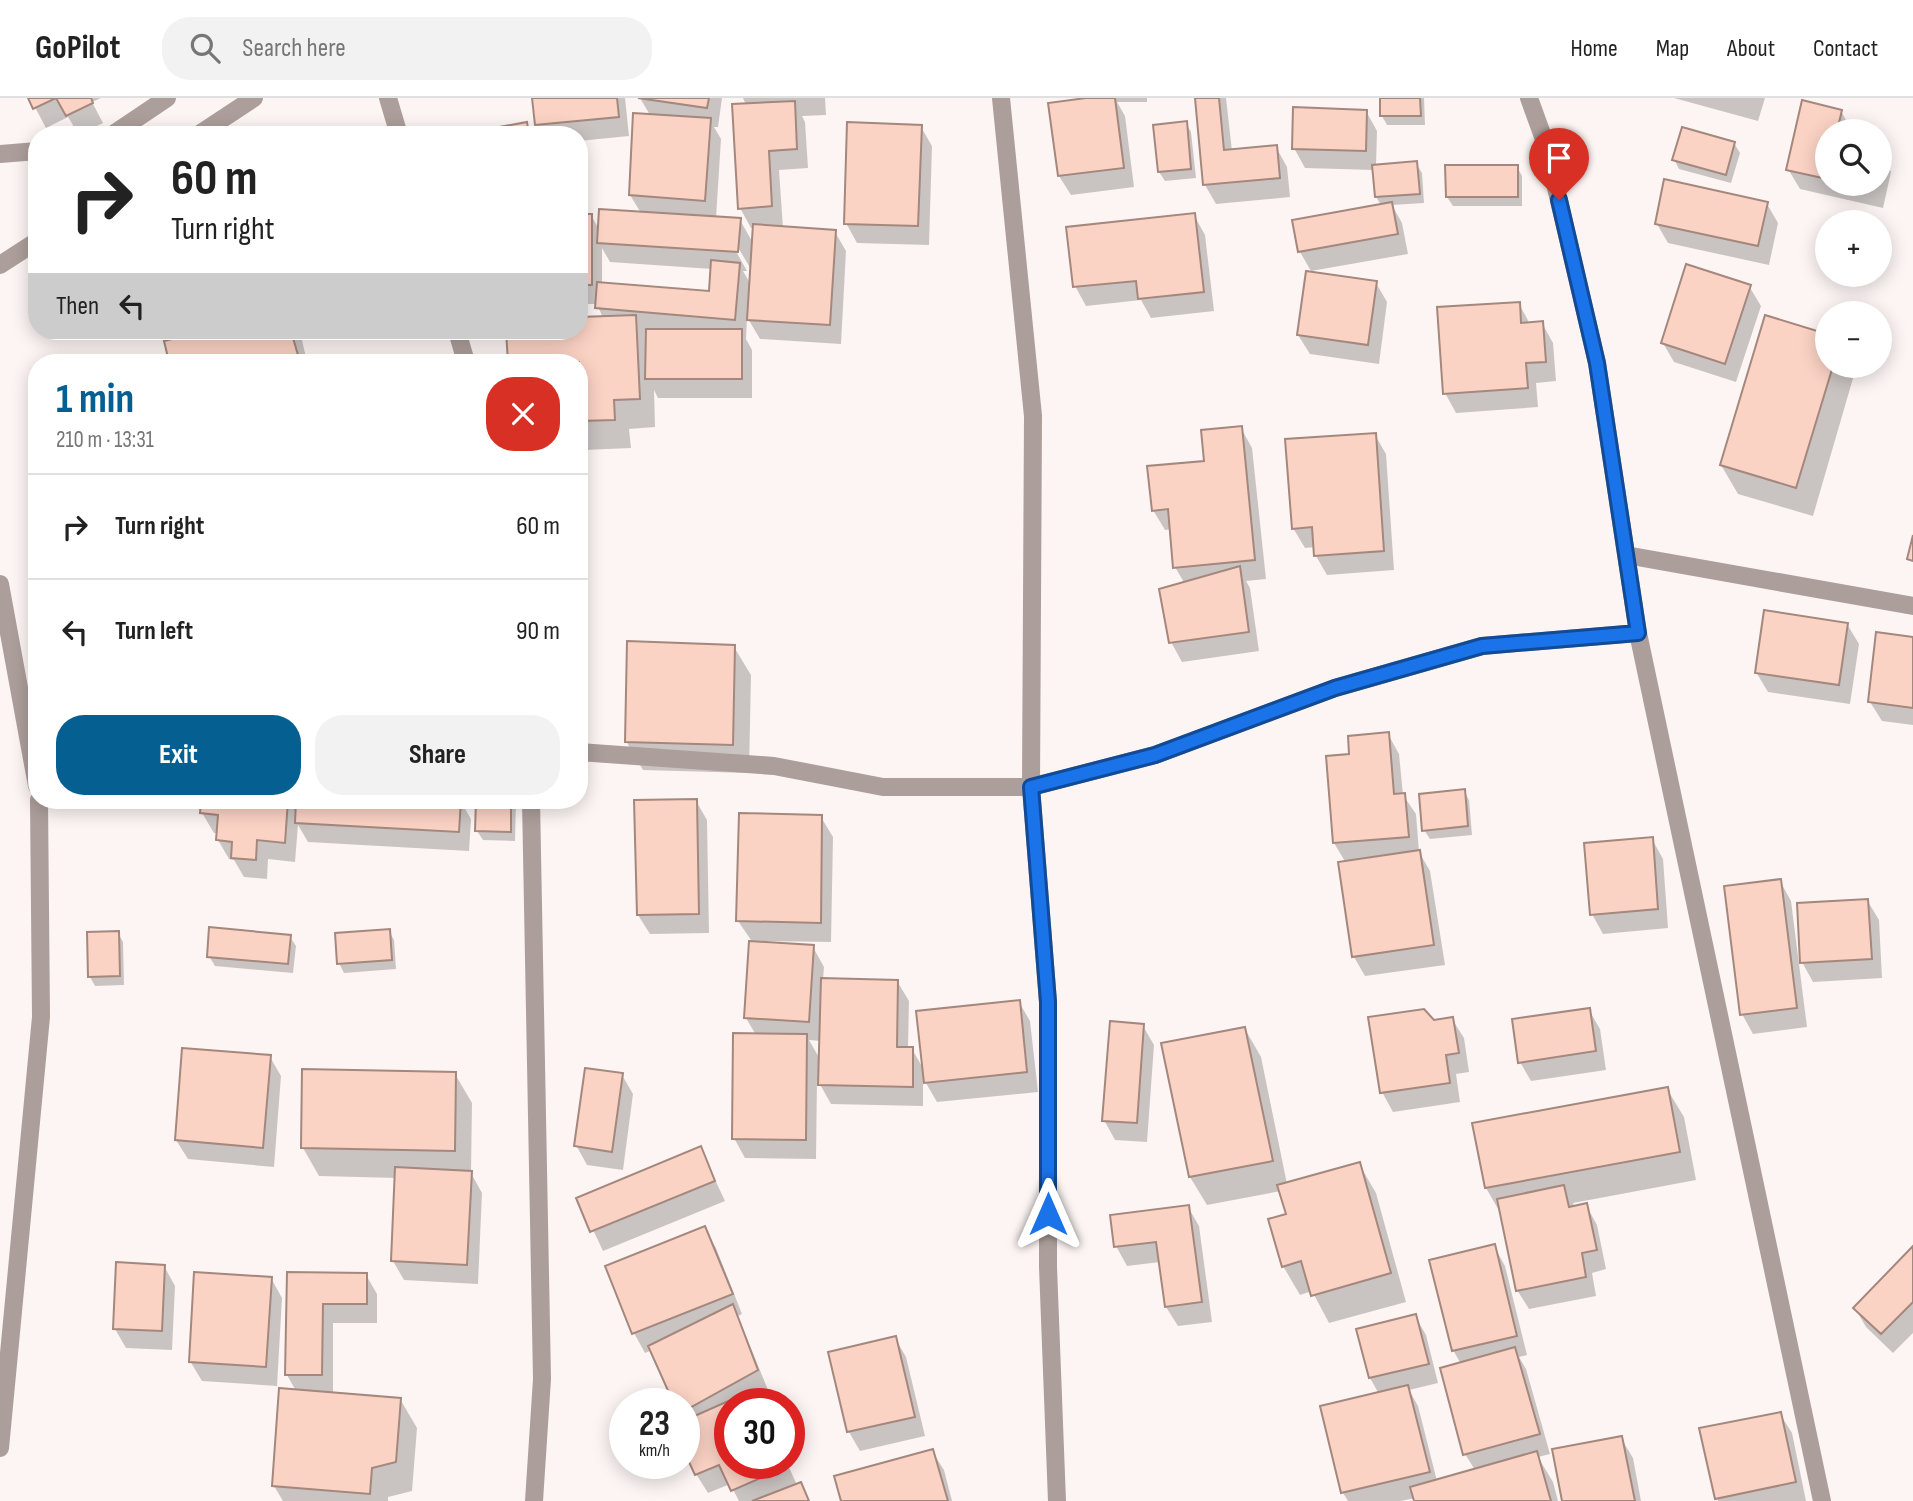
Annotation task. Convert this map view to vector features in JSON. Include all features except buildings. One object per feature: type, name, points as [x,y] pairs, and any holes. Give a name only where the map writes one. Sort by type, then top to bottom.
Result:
[{"type":"street","points":[[125,126],[167,98]]},
{"type":"street","points":[[212,126],[254,98]]},
{"type":"street","points":[[388,98],[396,126]]},
{"type":"street","points":[[1001,98],[1033,416],[1031,787],[1048,1002],[1048,1267],[1057,1501]]},
{"type":"street","points":[[1529,98],[1546,145],[1597,363],[1638,633],[1822,1501]]},
{"type":"street","points":[[0,154],[28,152]]},
{"type":"street","points":[[0,265],[28,247]]},
{"type":"street","points":[[1626,555],[1913,606]]},
{"type":"street","points":[[0,584],[28,737]]},
{"type":"street","points":[[588,753],[774,766],[883,787],[1031,787],[1155,755],[1335,688],[1482,646],[1638,633]]},
{"type":"street","points":[[0,1448],[41,1017],[39,809]]},
{"type":"street","points":[[531,809],[542,1379],[534,1501]]},
{"type":"route","points":[[1048,1214],[1048,1002],[1031,787],[1155,755],[1335,688],[1482,646],[1638,633],[1597,363],[1559,200]]}]
